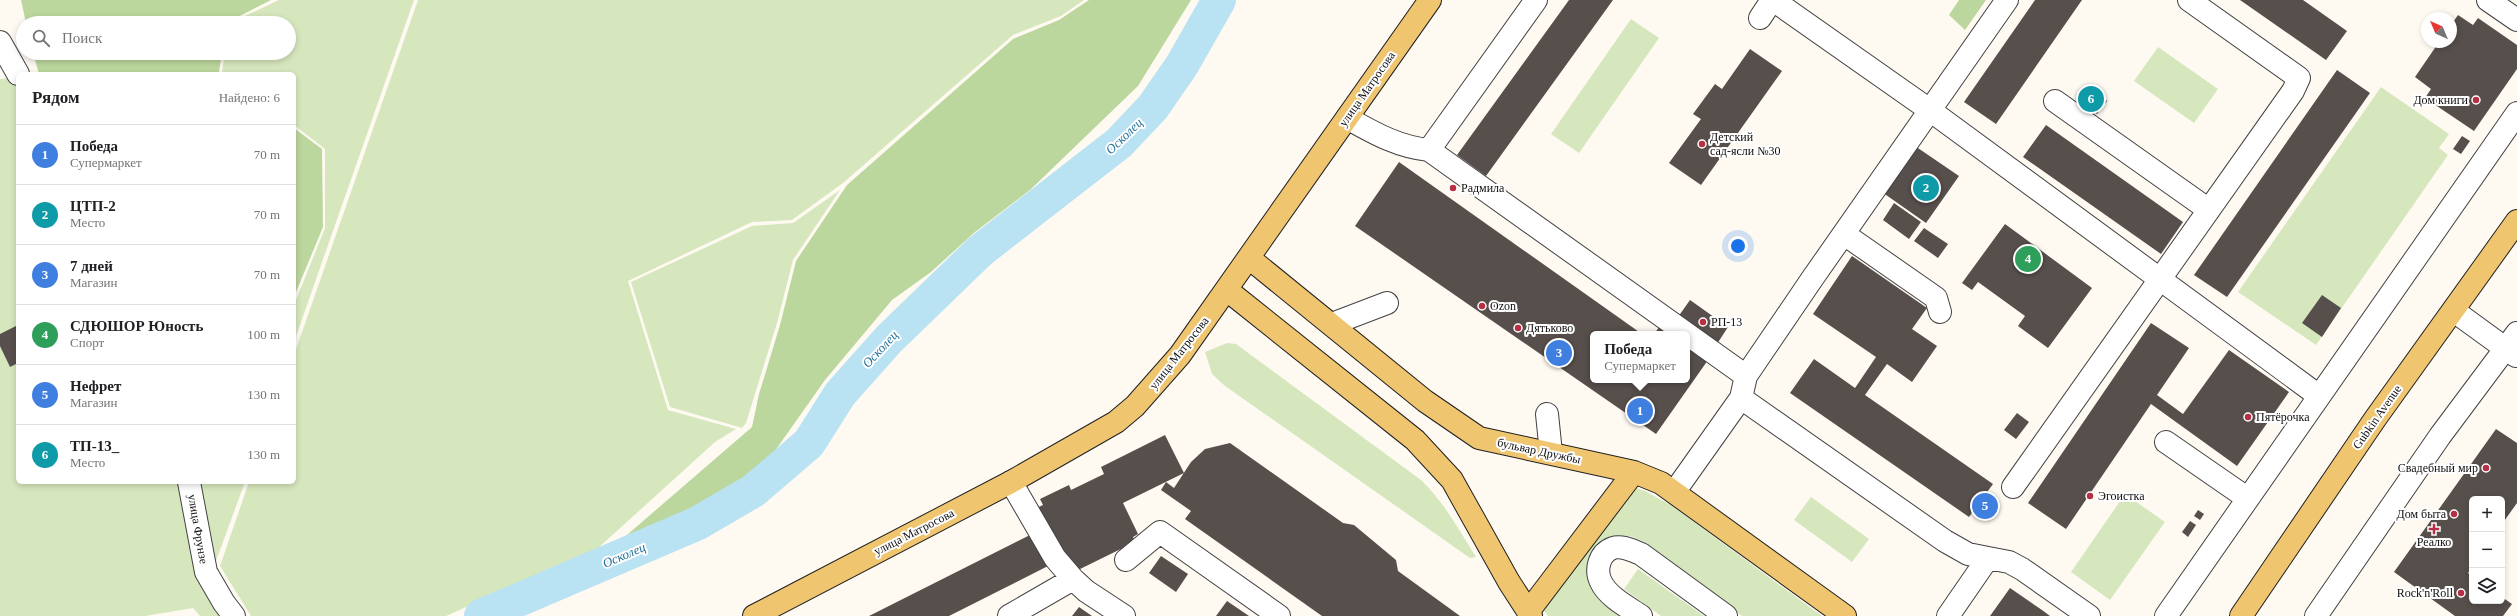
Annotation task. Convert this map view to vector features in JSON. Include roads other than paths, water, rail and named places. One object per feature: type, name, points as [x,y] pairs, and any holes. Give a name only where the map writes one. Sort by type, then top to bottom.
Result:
[{"type":"main road","name":"улица Матросова","points":[[754,616],[1011,482],[1110,426],[1135,406],[1180,355],[1430,0]]},
{"type":"main road","name":"Gubkin Avenue","points":[[2241,616],[2375,419],[2454,311],[2517,221]]},
{"type":"main road","name":"бульвар Дружбы","points":[[1249,258],[1332,324],[1425,402],[1479,438],[1634,472],[1675,491],[1845,616]]},
{"type":"main road","points":[[1227,290],[1415,440],[1452,480],[1528,615],[1634,472]]},
{"type":"street","points":[[1429,150],[1536,0]]},
{"type":"street","points":[[1760,18],[1772,0],[1931,111],[2319,396]]},
{"type":"street","points":[[1675,491],[1741,398],[1746,376],[2007,0]]},
{"type":"street","points":[[2013,487],[2293,91],[2299,78],[2189,0]]},
{"type":"street","points":[[2488,0],[2517,20]]},
{"type":"street","points":[[0,42],[17,72]]},
{"type":"street","points":[[2055,101],[2209,210]]},
{"type":"street","points":[[2166,616],[2517,113]]},
{"type":"street","points":[[1346,118],[1383,139],[1410,148],[1429,150],[1683,331]]},
{"type":"street","points":[[1844,234],[1936,298],[1940,312]]},
{"type":"street","points":[[1332,324],[1387,303]]},
{"type":"street","points":[[2316,616],[2440,436],[2513,346],[2454,311]]},
{"type":"street","points":[[1690,336],[1746,376]]},
{"type":"street","points":[[1741,398],[1945,541],[1968,554],[2009,562],[2022,569],[2089,616]]},
{"type":"street","points":[[1547,414],[1551,453]]},
{"type":"street","points":[[2166,442],[2247,498]]},
{"type":"street","points":[[1011,482],[1055,558],[1072,579],[1124,616]]},
{"type":"street","name":"улица Фрунзе","points":[[189,484],[206,572],[224,603],[234,616]]},
{"type":"street","points":[[1126,560],[1160,532],[1279,616]]},
{"type":"street","points":[[1641,616],[1612,595],[1601,583],[1597,570],[1602,556],[1614,548],[1625,548],[1641,554],[1726,616]]},
{"type":"street","points":[[1948,616],[1988,558]]},
{"type":"street","points":[[1009,616],[1072,579]]},
{"type":"waterway","name":"Осколец","points":[[481,616],[698,523],[753,491],[809,443],[840,394],[889,339],[980,251],[1119,143],[1153,107],[1182,65],[1219,0]]},
{"type":"place","name":"ТП-13_","points":[[2091,99]]},
{"type":"place","name":"Дом книги","points":[[2476,100]]},
{"type":"place","name":"Детский сад-ясли №30","points":[[1702,144]]},
{"type":"place","name":"Радмила","points":[[1453,188]]},
{"type":"place","name":"ЦТП-2","points":[[1926,188]]},
{"type":"place","name":"СДЮШОР Юность","points":[[2028,259]]},
{"type":"place","name":"Ozon","points":[[1482,306]]},
{"type":"place","name":"РП-13","points":[[1703,322]]},
{"type":"place","name":"Дятьково","points":[[1518,328]]},
{"type":"place","name":"7 дней","points":[[1559,353]]},
{"type":"place","name":"Победа","points":[[1640,411]]},
{"type":"place","name":"Пятёрочка","points":[[2248,417]]},
{"type":"place","name":"Свадебный мир","points":[[2486,468]]},
{"type":"place","name":"Эгоистка","points":[[2090,496]]},
{"type":"place","name":"Нефрет","points":[[1985,506]]},
{"type":"place","name":"Дом быта","points":[[2454,514]]},
{"type":"place","name":"Реалко","points":[[2434,529]]},
{"type":"place","name":"Rock'n'Roll","points":[[2461,593]]}]
